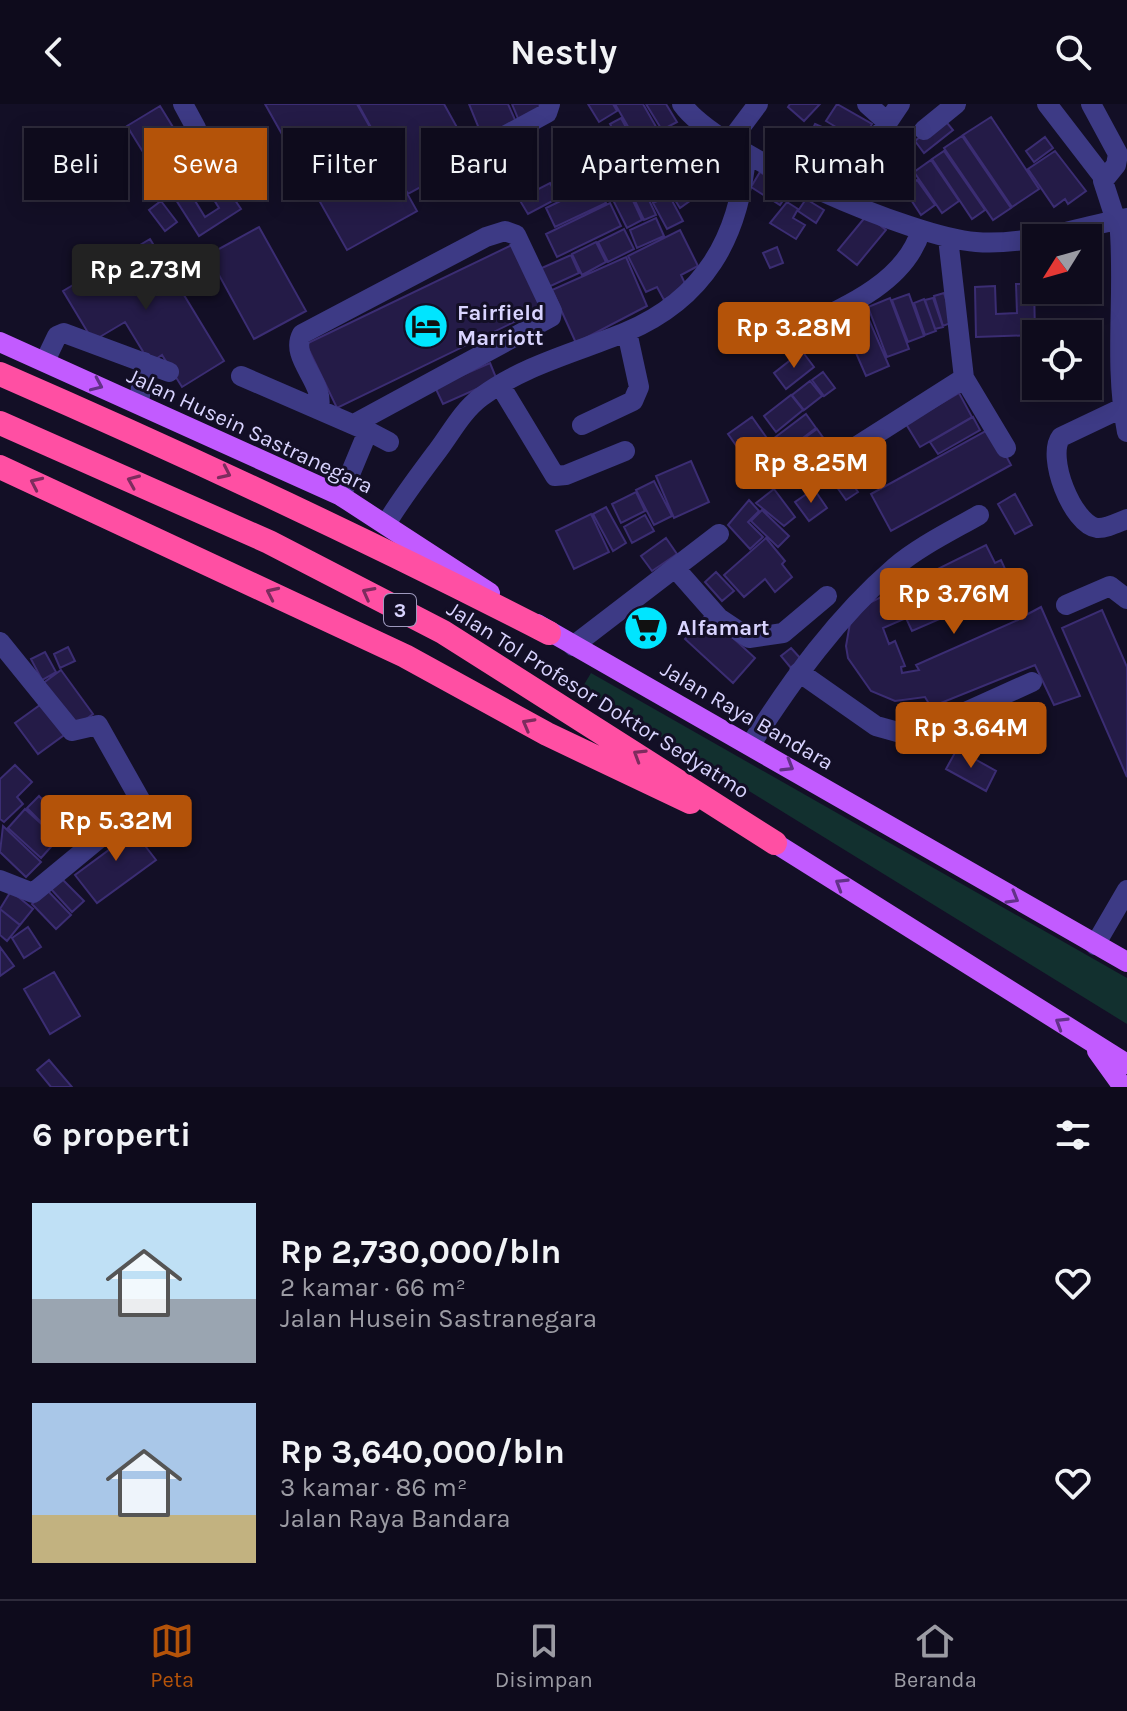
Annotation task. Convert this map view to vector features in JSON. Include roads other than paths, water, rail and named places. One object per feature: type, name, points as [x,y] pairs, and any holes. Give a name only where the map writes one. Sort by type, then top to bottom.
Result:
[{"type":"highway","name":"Jalan Tol Profesor Doktor Sedyatmo","points":[[0,374],[233,476],[549,633]]},
{"type":"highway","name":"Jalan Tol Profesor Doktor Sedyatmo","points":[[0,423],[269,542],[443,632],[775,843]]},
{"type":"highway","points":[[0,467],[405,656],[547,734],[775,843]]},
{"type":"main road","name":"Jalan Husein Sastranegara","points":[[0,342],[341,496],[549,633]]},
{"type":"main road","name":"Jalan Raya Bandara","points":[[549,633],[751,744],[1127,962]]},
{"type":"main road","points":[[775,843],[1127,1064]]},
{"type":"main road","points":[[1088,1040],[1123,1087]]},
{"type":"street","points":[[183,104],[196,128]]},
{"type":"street","points":[[519,128],[547,113],[550,104]]},
{"type":"street","points":[[682,104],[704,128]]},
{"type":"street","points":[[740,128],[758,104]]},
{"type":"street","points":[[867,104],[886,121]]},
{"type":"street","points":[[882,128],[900,104]]},
{"type":"street","points":[[924,130],[956,104]]},
{"type":"street","points":[[1047,104],[1104,178],[1121,220],[1124,304],[1118,373],[1127,432]]},
{"type":"street","points":[[1091,104],[1118,154],[1116,165],[1104,178]]},
{"type":"street","points":[[386,524],[462,416],[480,397],[563,354],[627,332],[668,310],[689,292],[727,243],[739,200]]},
{"type":"street","points":[[848,200],[948,238],[1002,242],[1121,220]]},
{"type":"street","points":[[776,339],[856,300],[883,282],[915,251],[921,230]]},
{"type":"street","points":[[319,408],[320,389],[299,349],[302,334],[486,237],[505,231],[516,235],[552,311],[551,317],[361,427],[341,496]]},
{"type":"street","points":[[948,238],[964,378],[1006,448]]},
{"type":"street","points":[[582,425],[633,401],[639,387],[627,332]]},
{"type":"street","points":[[45,361],[57,336],[64,333],[169,372]]},
{"type":"street","points":[[139,404],[144,362]]},
{"type":"street","points":[[241,376],[319,408],[389,442]]},
{"type":"street","points":[[854,448],[964,378]]},
{"type":"street","points":[[500,385],[555,476],[566,475],[625,451]]},
{"type":"street","points":[[1125,405],[1061,437],[1055,445],[1054,463],[1077,511],[1092,526],[1099,528],[1127,519]]},
{"type":"street","points":[[751,744],[799,672],[853,607],[896,566],[979,515]]},
{"type":"street","points":[[573,646],[719,534]]},
{"type":"street","points":[[675,568],[719,618],[749,638],[783,633],[827,596]]},
{"type":"street","points":[[1066,605],[1110,586],[1127,599]]},
{"type":"street","points":[[0,642],[72,731],[98,725],[142,803],[33,893],[0,880]]},
{"type":"street","points":[[799,672],[876,726],[912,736],[1032,682]]},
{"type":"street","points":[[1095,945],[1117,919],[1127,890]]},
{"type":"place","name":"Fairfield Marriott","points":[[426,326]]},
{"type":"place","name":"Alfamart","points":[[646,628]]}]
